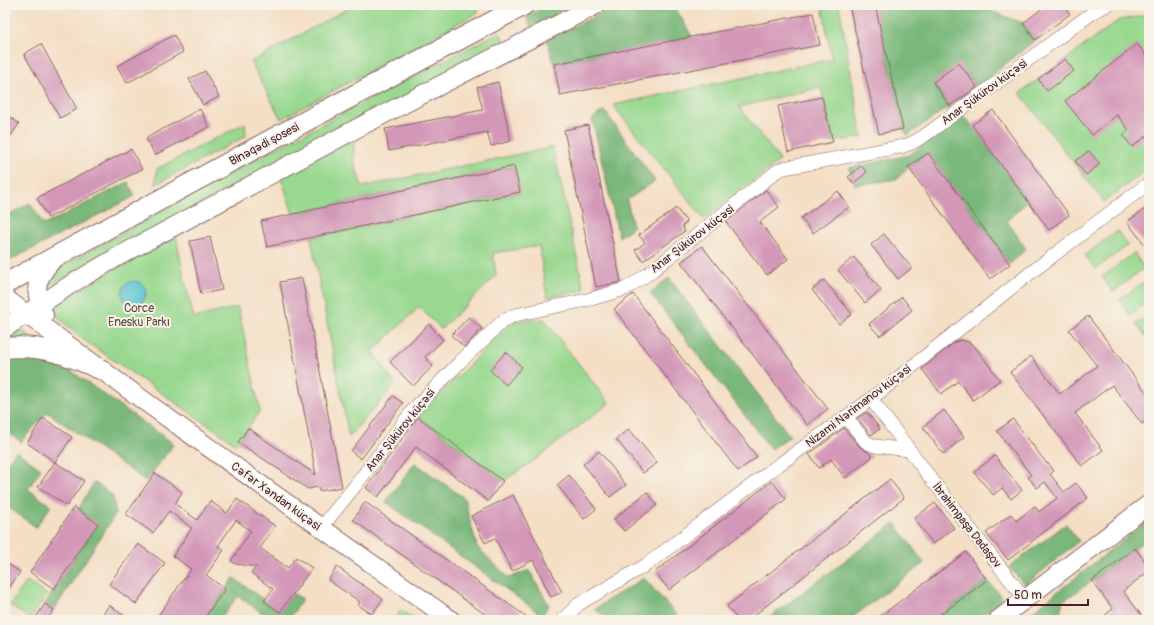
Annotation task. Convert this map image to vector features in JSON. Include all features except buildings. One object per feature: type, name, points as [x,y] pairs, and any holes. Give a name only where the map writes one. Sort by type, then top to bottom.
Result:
[{"type":"main road","name":"Binəqədi şosesi","points":[[6,294],[56,256],[524,5]]},
{"type":"main road","points":[[5,348],[42,349],[55,351],[74,357],[102,370]]},
{"type":"street","points":[[5,327],[73,283],[120,256],[365,124],[596,5]]},
{"type":"street","name":"Anar Şükürov küçəsi","points":[[321,528],[414,409],[503,321],[515,315],[591,299],[625,289],[648,274],[777,171],[784,168],[912,144],[1095,11],[1107,5]]},
{"type":"street","name":"Nizami Nərimanov küçəsi","points":[[562,620],[579,604],[646,565],[777,466],[871,399],[1029,274],[1149,183]]},
{"type":"street","points":[[33,309],[38,290],[39,277],[56,256]]},
{"type":"street","points":[[5,327],[12,315],[11,306],[6,294]]},
{"type":"street","name":"Cəfər Xəndan küçəsi","points":[[6,294],[33,309],[58,338],[451,620]]},
{"type":"street","name":"İbrahimpaşa Dadaşov","points":[[871,399],[1025,599]]},
{"type":"street","points":[[846,417],[866,442],[874,446],[909,450]]},
{"type":"street","points":[[998,620],[1149,504]]},
{"type":"green space","points":[[354,5],[475,5],[479,12],[281,119],[251,62]]},
{"type":"green space","points":[[547,5],[573,5],[531,27],[526,17]]},
{"type":"green space","points":[[617,5],[674,5],[692,37],[554,64],[547,40]]},
{"type":"green space","points":[[822,5],[839,5],[862,137],[833,142],[821,87],[739,107],[780,160],[704,219],[613,105],[832,59]]},
{"type":"green space","points":[[875,5],[983,5],[983,8],[1023,23],[1035,40],[977,87],[959,63],[933,82],[950,106],[908,135],[903,129]]},
{"type":"green space","points":[[1149,15],[1149,168],[1104,202],[1020,93],[1119,20]]},
{"type":"green space","points":[[499,32],[506,44],[354,125],[354,162],[362,187],[553,147],[584,290],[547,297],[539,246],[493,253],[496,276],[441,329],[419,307],[373,351],[395,384],[349,437],[311,238],[520,192],[514,166],[293,214],[276,163],[47,287],[50,273],[269,152]]},
{"type":"green space","points":[[604,110],[655,181],[627,200],[633,227],[619,237],[592,119]]},
{"type":"green space","points":[[964,116],[1028,201],[1007,221],[1026,249],[1010,264],[928,153],[908,167],[897,179],[855,185],[849,168],[909,155]]},
{"type":"green space","points":[[245,123],[246,136],[155,185],[157,169]]},
{"type":"green space","points":[[128,182],[135,196],[7,262],[5,258],[5,217],[30,203],[44,225]]},
{"type":"green space","points":[[1117,231],[1128,245],[1096,269],[1085,255]]},
{"type":"green space","name":"Corce Enesku Parkı","points":[[176,236],[194,318],[238,307],[260,411],[236,444],[78,336],[58,317],[55,306],[104,275]]},
{"type":"green space","points":[[1134,253],[1144,268],[1113,292],[1102,277]]},
{"type":"green space","points":[[669,278],[790,436],[771,449],[650,293]]},
{"type":"green space","points":[[1149,278],[1149,300],[1130,315],[1119,300]]},
{"type":"green space","points":[[1149,315],[1149,338],[1148,339],[1136,324]]},
{"type":"green space","points":[[544,319],[609,403],[535,460],[503,481],[418,416],[513,321]]},
{"type":"green space","points":[[15,325],[32,338],[5,341],[5,332]]},
{"type":"green space","points":[[5,354],[53,361],[71,371],[174,444],[146,481],[47,412],[21,442],[5,430]]},
{"type":"green space","points":[[16,451],[41,469],[28,489],[51,506],[36,527],[5,505],[5,467]]},
{"type":"green space","points":[[415,463],[464,498],[477,547],[509,578],[529,570],[549,605],[542,615],[386,502]]},
{"type":"green space","points":[[94,482],[112,495],[116,513],[54,610],[45,604],[77,553],[98,524],[78,510]]},
{"type":"green space","points":[[1149,520],[1149,537],[1092,581],[1063,601],[1058,620],[1033,620],[1028,615]]},
{"type":"green space","points":[[895,523],[924,563],[849,620],[766,620]]},
{"type":"green space","points":[[1066,524],[1079,541],[1025,585],[1009,567]]},
{"type":"green space","points":[[234,578],[280,612],[294,594],[303,599],[288,620],[272,620],[238,596],[220,620],[203,620]]},
{"type":"green space","points":[[644,578],[681,620],[611,620],[594,609]]},
{"type":"green space","points":[[987,580],[1003,599],[975,620],[933,620]]},
{"type":"green space","points":[[27,581],[47,595],[30,619],[10,605]]},
{"type":"green space","points":[[401,610],[415,620],[394,620]]},
{"type":"water","points":[[134,281],[142,285],[146,293],[142,301],[134,305],[126,301],[122,293],[126,285]]}]
